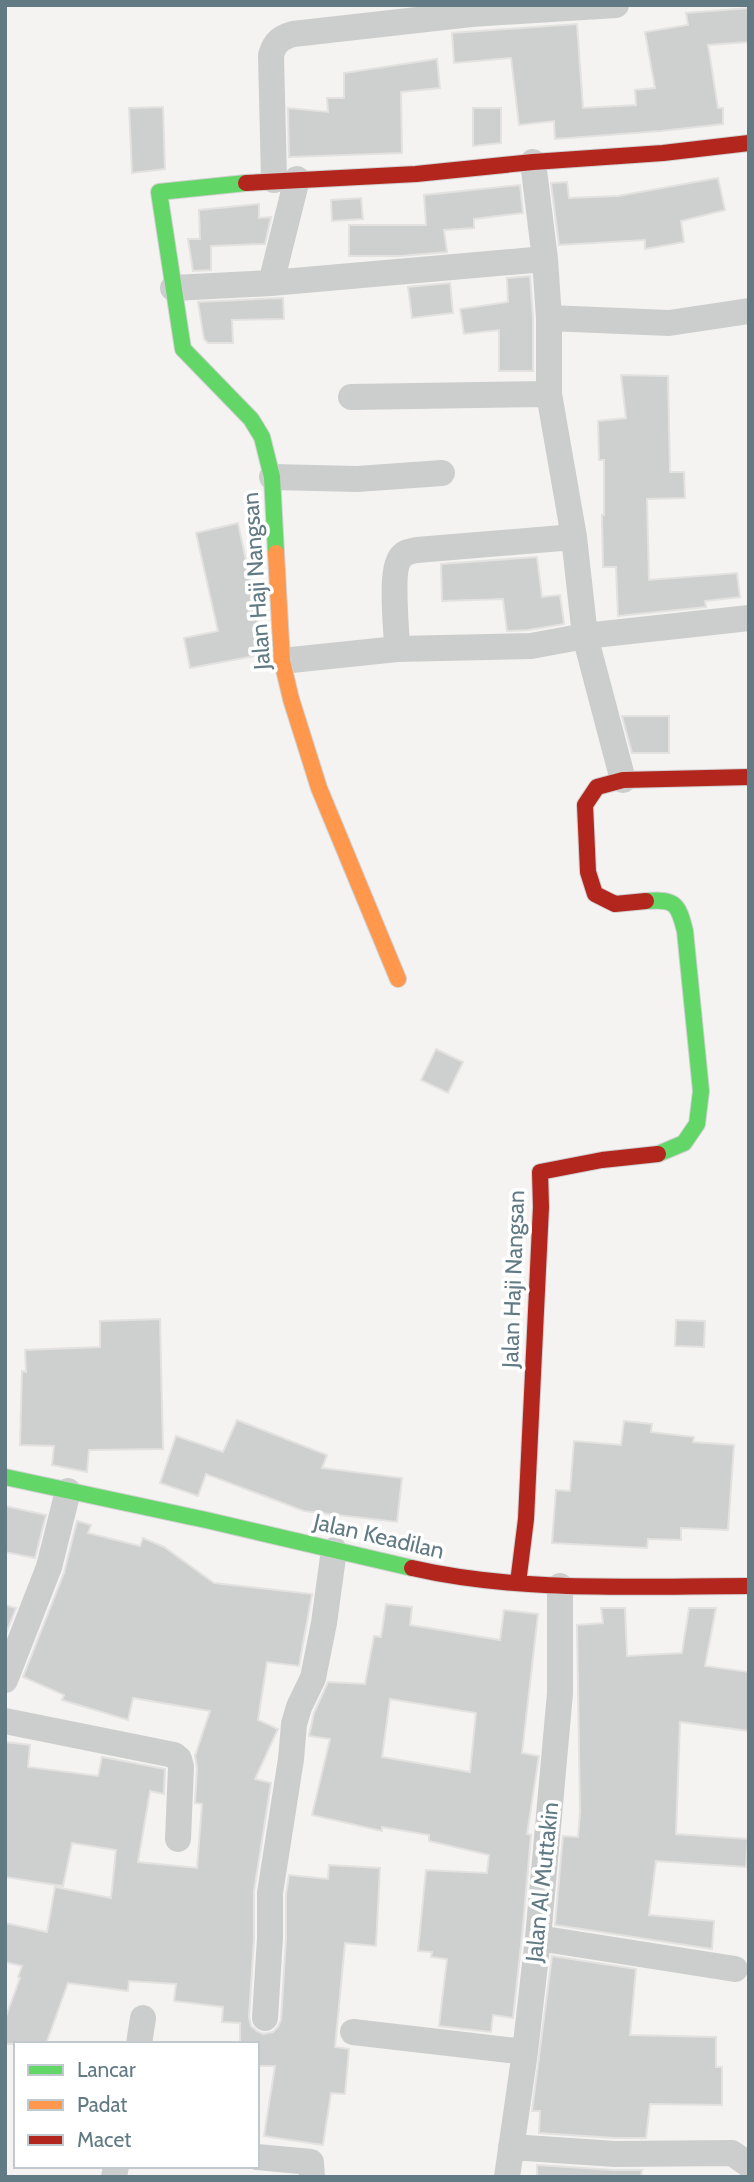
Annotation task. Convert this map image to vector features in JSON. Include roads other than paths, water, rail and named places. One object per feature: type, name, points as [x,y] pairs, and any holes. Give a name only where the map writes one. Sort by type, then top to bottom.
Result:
[{"type":"street","points":[[271,283],[285,179],[271,55],[280,38],[470,9],[615,5]]},
{"type":"street","points":[[285,179],[416,174],[749,143]]},
{"type":"street","points":[[533,162],[549,318],[548,394],[574,537],[584,636],[622,780]]},
{"type":"street","name":"Jalan Haji Nangsan","points":[[285,179],[159,192],[183,349],[251,419],[262,437],[272,477],[282,661],[291,699],[319,788],[398,979]]},
{"type":"street","points":[[173,288],[271,283],[545,259]]},
{"type":"street","points":[[549,318],[669,323],[749,310]]},
{"type":"street","points":[[351,397],[548,394]]},
{"type":"street","points":[[272,477],[357,479],[442,473]]},
{"type":"street","points":[[397,649],[395,576],[397,562],[403,554],[417,550],[574,537]]},
{"type":"street","points":[[282,661],[397,649],[531,646],[584,636],[749,618]]},
{"type":"street","name":"Jalan Haji Nangsan","points":[[518,1583],[526,1520],[541,1207],[540,1172],[602,1160],[660,1153],[684,1143],[696,1124],[701,1091],[685,931],[680,910],[673,902],[661,900],[615,904],[595,894],[587,872],[585,805],[597,787],[622,780],[749,777]]},
{"type":"street","name":"Jalan Keadilan","points":[[5,1478],[443,1575],[560,1586],[749,1586]]},
{"type":"street","points":[[5,1680],[49,1567],[68,1491]]},
{"type":"street","points":[[265,2018],[270,1892],[294,1724],[313,1678],[334,1550]]},
{"type":"street","name":"Jalan Al Muttakin","points":[[507,2177],[538,1938],[560,1693],[560,1586]]},
{"type":"street","points":[[5,1721],[174,1755],[179,1759],[181,1767],[178,1839]]},
{"type":"street","points":[[538,1938],[735,1969]]},
{"type":"street","points":[[353,2032],[525,2052]]},
{"type":"street","points":[[512,2147],[615,2154],[732,2153],[749,2165]]},
{"type":"street","points":[[259,2157],[311,2162],[312,2177]]}]
